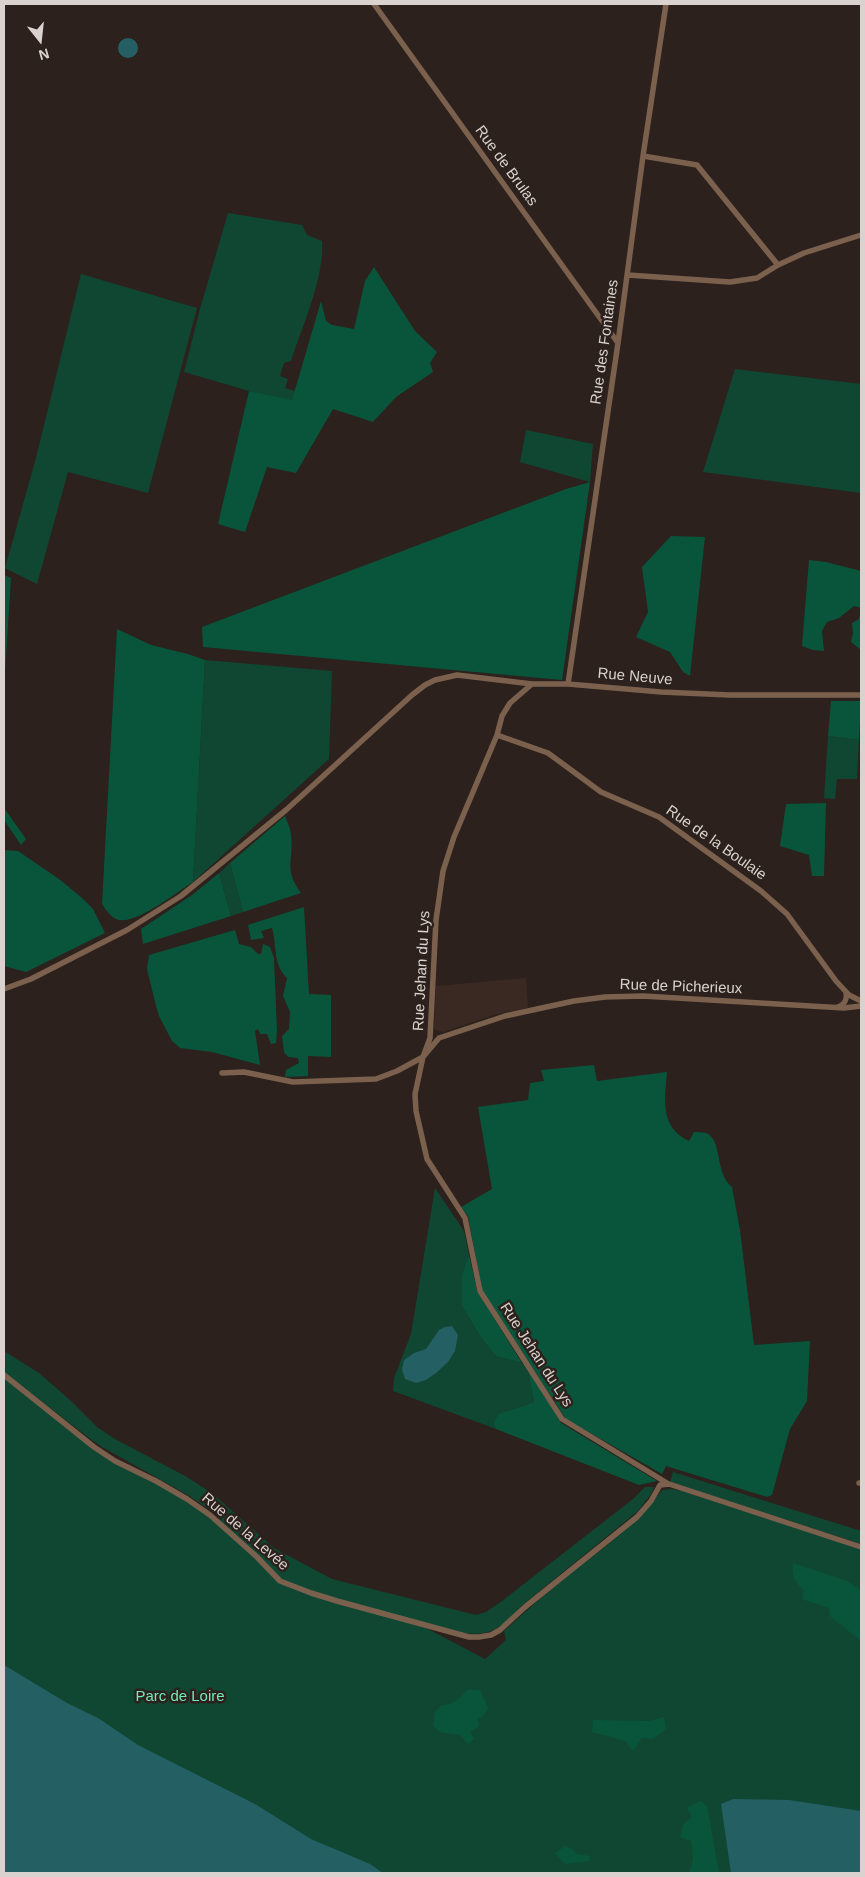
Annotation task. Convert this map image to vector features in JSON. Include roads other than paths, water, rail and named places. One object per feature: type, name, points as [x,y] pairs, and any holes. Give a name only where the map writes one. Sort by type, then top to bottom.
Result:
[{"type":"street","name":"Rue de Brulas","points":[[374,4],[618,344]]},
{"type":"street","name":"Rue des Fontaines","points":[[568,684],[666,4]]},
{"type":"street","points":[[643,156],[697,165],[778,265]]},
{"type":"street","points":[[628,275],[730,282],[757,278],[778,265],[804,253],[861,235]]},
{"type":"street","name":"Rue Neuve","points":[[4,989],[31,979],[127,930],[181,896],[278,816],[412,695],[425,685],[446,676],[463,676],[532,684],[568,684],[661,692],[730,695],[861,695]]},
{"type":"street","name":"Rue Jehan du Lys","points":[[532,684],[510,703],[502,716],[497,735],[454,836],[443,871],[436,920],[430,1038],[423,1057],[415,1094],[416,1111],[427,1159],[465,1218],[480,1291],[562,1419],[669,1484],[861,1546]]},
{"type":"street","name":"Rue de la Boulaie","points":[[497,735],[548,753],[601,792],[659,817],[761,891],[786,914],[846,992],[861,1002]]},
{"type":"street","points":[[838,1007],[845,1002],[846,992]]},
{"type":"street","name":"Rue de Picherieux","points":[[423,1057],[439,1038],[505,1016],[574,1000],[644,996],[838,1007],[861,1006]]},
{"type":"street","points":[[222,1073],[244,1072],[293,1082],[376,1079],[397,1071],[423,1057]]},
{"type":"street","name":"Rue de la Levée","points":[[4,1375],[94,1447],[115,1461],[187,1499],[210,1515],[257,1557],[280,1581],[328,1598],[458,1634],[479,1637],[500,1630],[558,1579],[637,1517],[651,1501],[660,1485],[669,1484]]},
{"type":"water","points":[[128,38],[135,41],[138,48],[135,55],[128,58],[121,55],[118,48],[121,41]]},
{"type":"water","points":[[452,1326],[458,1335],[455,1351],[448,1362],[426,1380],[416,1383],[405,1379],[402,1370],[404,1360],[414,1353],[426,1349],[439,1330]]},
{"type":"water","points":[[4,1665],[67,1703],[98,1718],[138,1745],[255,1804],[311,1839],[370,1864],[383,1873],[4,1873]]},
{"type":"water","points":[[733,1799],[789,1800],[861,1811],[861,1873],[731,1873],[721,1804]]},
{"type":"park label","name":"Parc de Loire","points":[[180,1697]]}]
